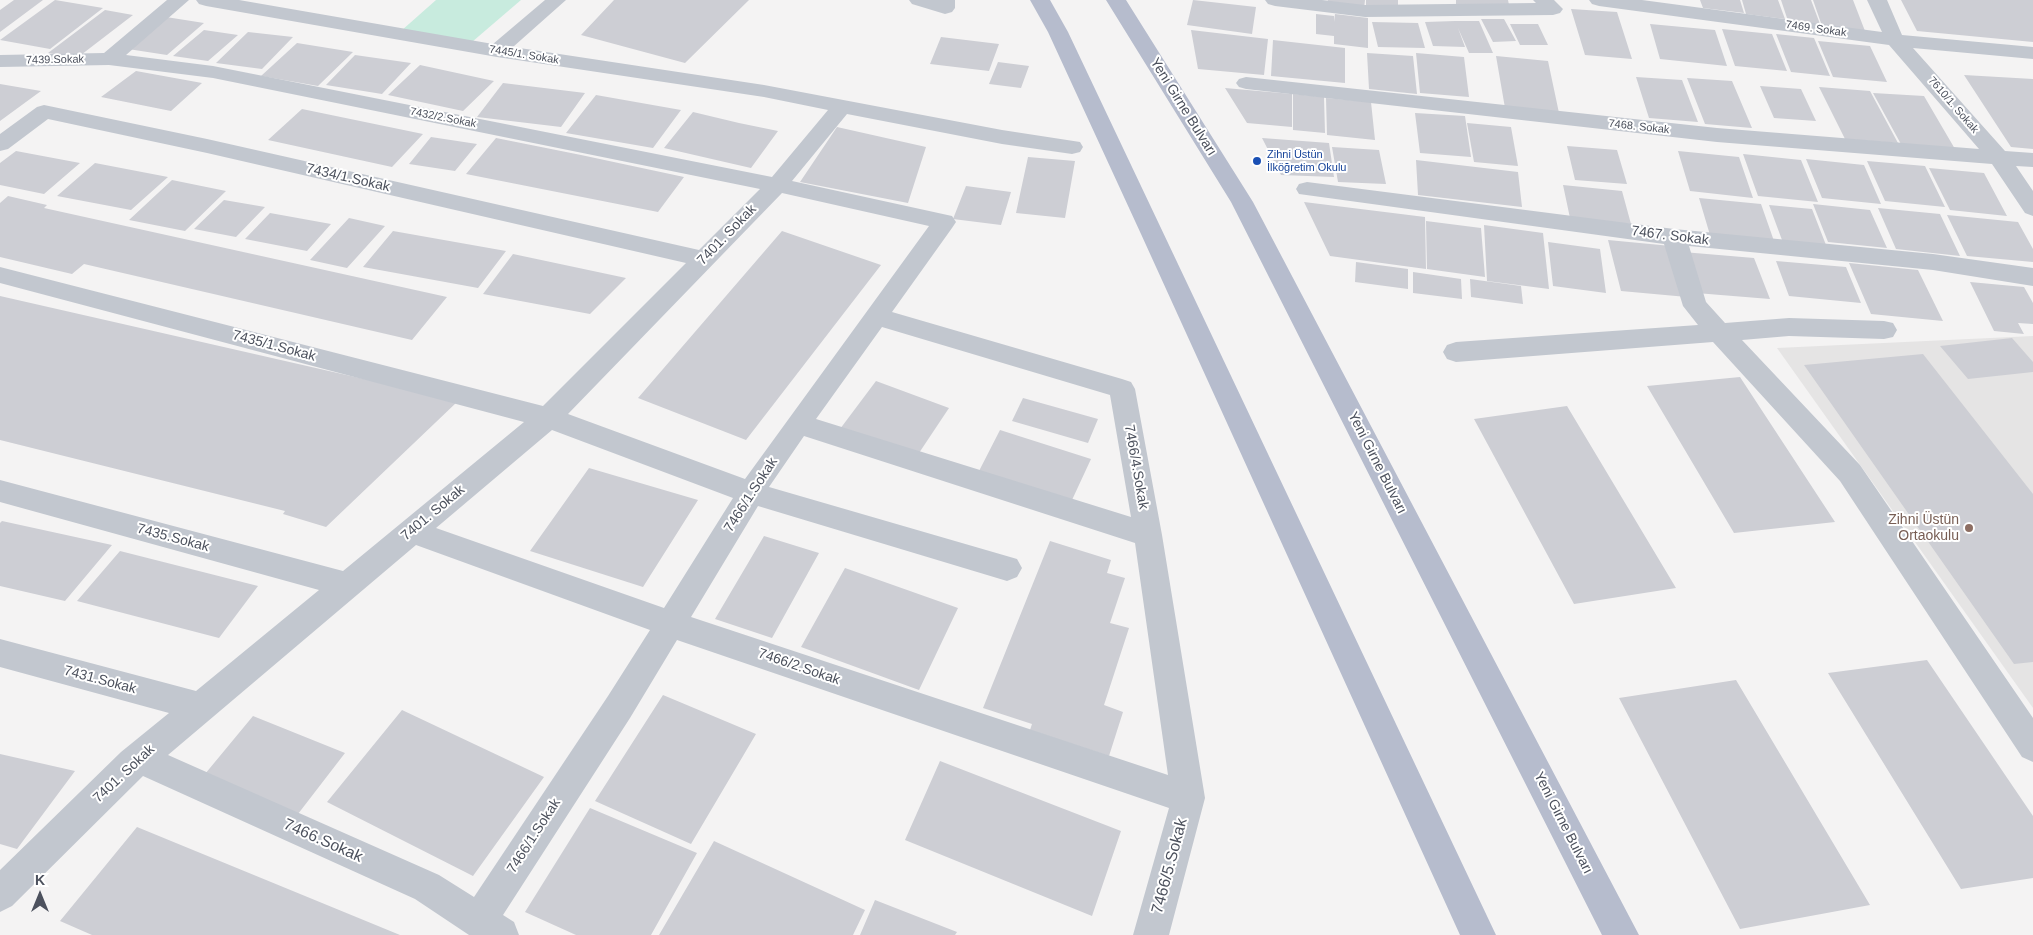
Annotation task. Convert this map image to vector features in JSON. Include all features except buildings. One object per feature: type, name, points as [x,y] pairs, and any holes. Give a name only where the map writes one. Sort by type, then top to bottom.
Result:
[{"type":"main road","points":[[1040,0],[1062,41],[1150,226],[1478,935]]},
{"type":"main road","name":"Yeni Girne Bulvarı","points":[[1116,0],[1242,202],[1621,935]]},
{"type":"street","points":[[109,59],[179,0]]},
{"type":"street","name":"7445/1. Sokak","points":[[206,0],[496,51],[764,92],[1002,137],[1072,147]]},
{"type":"street","points":[[496,51],[556,0]]},
{"type":"street","points":[[919,0],[945,8],[945,0]]},
{"type":"street","points":[[1275,0],[1365,11],[1553,9],[1543,0]]},
{"type":"street","name":"7469. Sokak","points":[[1599,0],[1895,40],[2033,53]]},
{"type":"street","name":"7610/1. Sokak","points":[[1877,0],[1895,40],[2000,159],[2033,208]]},
{"type":"street","name":"7439.Sokak","points":[[0,61],[109,59]]},
{"type":"street","name":"7432/2.Sokak","points":[[109,59],[213,72],[777,185]]},
{"type":"street","name":"7468. Sokak","points":[[1246,83],[1717,136],[2000,159],[2033,160]]},
{"type":"street","name":"7401. Sokak","points":[[0,894],[139,758],[548,418],[777,185],[842,106]]},
{"type":"street","name":"7434/1.Sokak","points":[[0,144],[44,112],[217,148],[704,259]]},
{"type":"street","name":"7466/1.Sokak","points":[[490,928],[619,708],[765,470],[878,317],[944,222],[777,185]]},
{"type":"street","name":"7467. Sokak","points":[[1307,189],[1674,237],[1933,262],[2033,277]]},
{"type":"street","points":[[1674,237],[1695,306],[1850,473],[2033,746]]},
{"type":"street","name":"7435/1.Sokak","points":[[0,275],[548,418],[751,493],[1007,568]]},
{"type":"street","name":"7466/4.Sokak","points":[[878,317],[1122,389],[1148,535],[1188,798]]},
{"type":"street","points":[[1456,352],[1789,327],[1884,330]]},
{"type":"street","points":[[799,424],[1148,535]]},
{"type":"street","name":"7435.Sokak","points":[[0,491],[347,585]]},
{"type":"street","name":"7466/2.Sokak","points":[[411,531],[671,624],[1188,798]]},
{"type":"street","name":"7431.Sokak","points":[[0,653],[200,708]]},
{"type":"street","name":"7466.Sokak","points":[[139,758],[427,887],[490,928]]},
{"type":"street","name":"7466/5.Sokak","points":[[1151,935],[1188,798]]},
{"type":"shaded area","name":"Zihni Üstün Ortaokulu","points":[[2033,336],[2033,708],[1777,348]]},
{"type":"green space","points":[[436,0],[521,0],[472,42],[401,31]]},
{"type":"place","name":"Zihni Üstün İlköğretim Okulu","points":[[1257,161]]},
{"type":"place","name":"Zihni Üstün Ortaokulu","points":[[1969,528]]}]
